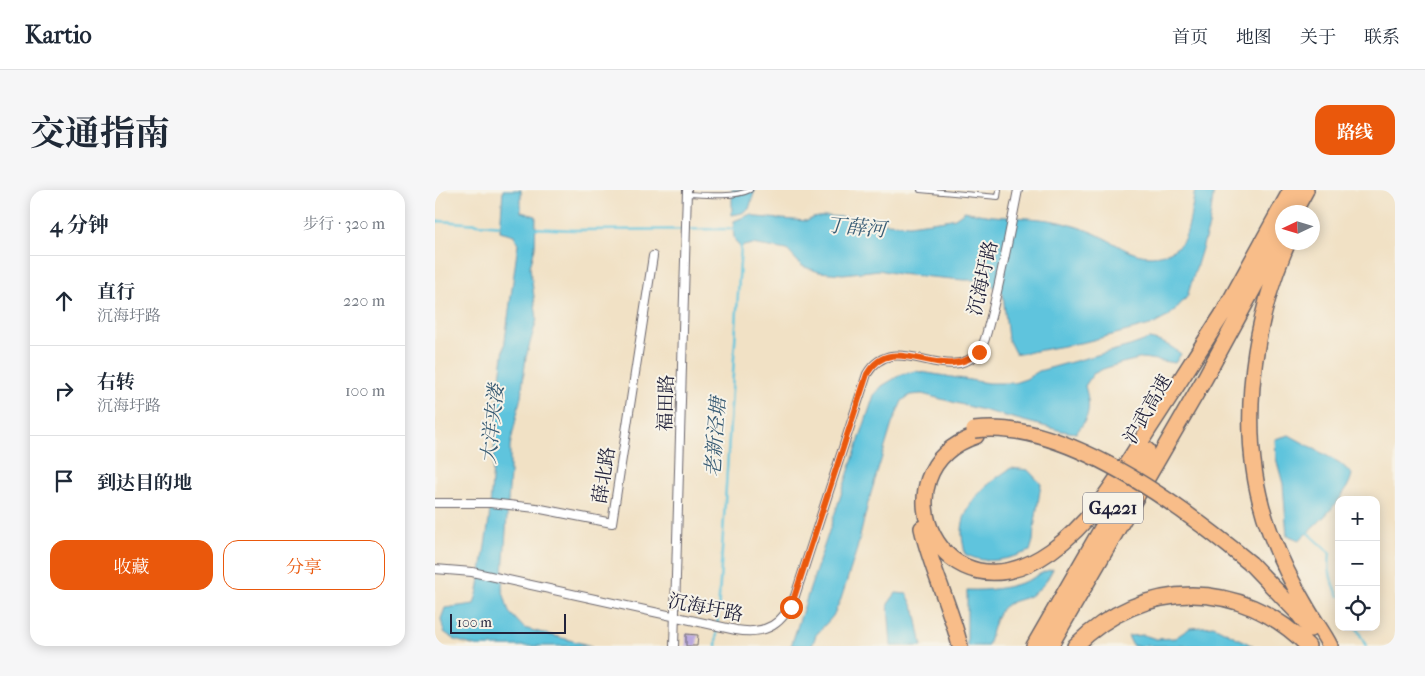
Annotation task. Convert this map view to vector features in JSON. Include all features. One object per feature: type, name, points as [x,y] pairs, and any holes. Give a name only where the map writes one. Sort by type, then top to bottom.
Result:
[{"type":"highway","name":"沪武高速","points":[[1209,355],[1230,303],[1291,190]]},
{"type":"highway","points":[[1298,205],[1306,190]]},
{"type":"highway","points":[[1306,205],[1314,190]]},
{"type":"highway","name":"沪武高速","points":[[1050,646],[1209,355],[1275,247]]},
{"type":"highway","points":[[1285,250],[1261,325],[1252,382],[1252,441],[1255,471],[1269,530],[1294,585],[1330,646]]},
{"type":"highway","points":[[975,433],[954,447],[939,461],[929,480],[925,500],[926,520],[933,538],[944,552],[959,563],[977,570],[997,573],[1018,569],[1052,550],[1082,523],[1112,487],[1230,303]]},
{"type":"highway","name":"沪武高速","points":[[1034,646],[1199,374]]},
{"type":"highway","points":[[960,646],[954,622],[925,540],[920,522],[918,500],[923,478],[933,458],[949,442],[975,433],[1011,435],[1032,440],[1086,461],[1156,499],[1250,567],[1296,610],[1324,646]]},
{"type":"highway","points":[[1250,567],[1316,646]]},
{"type":"highway","points":[[1075,646],[1103,623],[1123,611],[1144,602],[1190,595],[1213,595],[1237,601],[1259,610],[1292,631],[1308,646]]},
{"type":"street","name":"沉海圩路","points":[[435,568],[479,574],[746,632],[757,632],[766,629],[781,619],[791,607],[867,374],[871,368],[883,358],[897,355],[952,364],[968,360],[979,352],[983,346],[1018,190]]},
{"type":"street","name":"福田路","points":[[673,646],[687,192]]},
{"type":"street","name":"薛北路","points":[[435,502],[490,503],[535,508],[612,523],[653,256]]},
{"type":"lane","points":[[687,192],[719,195],[744,193],[749,190]]},
{"type":"lane","points":[[919,190],[998,197],[999,190]]},
{"type":"water","points":[[503,190],[521,190],[521,212],[536,216],[535,247],[530,267],[537,319],[526,357],[521,396],[510,446],[510,474],[502,588],[509,612],[524,628],[592,646],[476,646],[455,640],[444,632],[441,619],[445,608],[474,604],[478,591],[489,520],[499,385],[518,244],[514,235],[500,231]]},
{"type":"water","points":[[732,190],[755,190],[749,209],[732,215]]},
{"type":"water","points":[[1195,190],[1214,190],[1209,226],[1187,297],[1169,316],[1154,324],[1085,342],[1020,354],[1015,353],[1008,339],[1003,294],[986,280],[898,274],[879,270],[843,274],[819,272],[802,266],[787,250],[752,244],[740,247],[736,241],[733,229],[734,221],[751,214],[756,217],[807,221],[825,216],[846,217],[909,225],[955,218],[965,211],[988,216],[1060,222],[1092,232],[1138,254],[1156,256],[1172,251],[1184,239]]},
{"type":"water","points":[[1149,339],[1166,344],[1181,354],[1175,363],[1143,358],[1103,369],[1093,374],[1085,386],[1088,400],[1087,417],[1076,433],[922,394],[910,395],[902,401],[892,424],[841,599],[833,616],[816,635],[812,646],[791,646],[874,395],[882,386],[900,375],[915,371],[988,383],[1014,383],[1026,379],[1039,371]]},
{"type":"water","points":[[1289,435],[1340,463],[1352,474],[1341,496],[1335,496],[1335,504],[1299,540],[1287,535],[1283,484],[1276,458],[1275,439]]},
{"type":"water","points":[[1011,468],[1028,470],[1041,484],[1030,551],[997,560],[973,558],[965,554],[962,534],[966,513],[971,503],[985,487]]},
{"type":"water","points":[[1053,569],[1045,583],[1037,591],[1009,603],[1002,609],[995,622],[988,646],[967,646],[967,590],[1008,587]]},
{"type":"water","points":[[896,593],[907,594],[915,611],[922,646],[891,646],[888,604]]},
{"type":"water","points":[[1214,626],[1253,646],[1133,646],[1128,636],[1144,635],[1156,639],[1175,638],[1190,628]]},
{"type":"building","points":[[686,634],[698,635],[697,646],[686,646]]},
{"type":"waterway","name":"丁薛河","points":[[435,222],[503,226]]},
{"type":"waterway","name":"丁薛河","points":[[533,228],[574,230],[735,229]]},
{"type":"waterway","name":"老新泾塘","points":[[716,646],[741,246]]},
{"type":"waterway","points":[[1308,533],[1330,553],[1330,575],[1335,587]]},
{"type":"waterway","points":[[1358,631],[1366,646]]},
{"type":"route","points":[[791,607],[867,374],[871,368],[883,358],[897,355],[952,364],[968,360],[979,352]]},
{"type":"water label","name":"大洋夹溇","points":[[492,424]]}]
